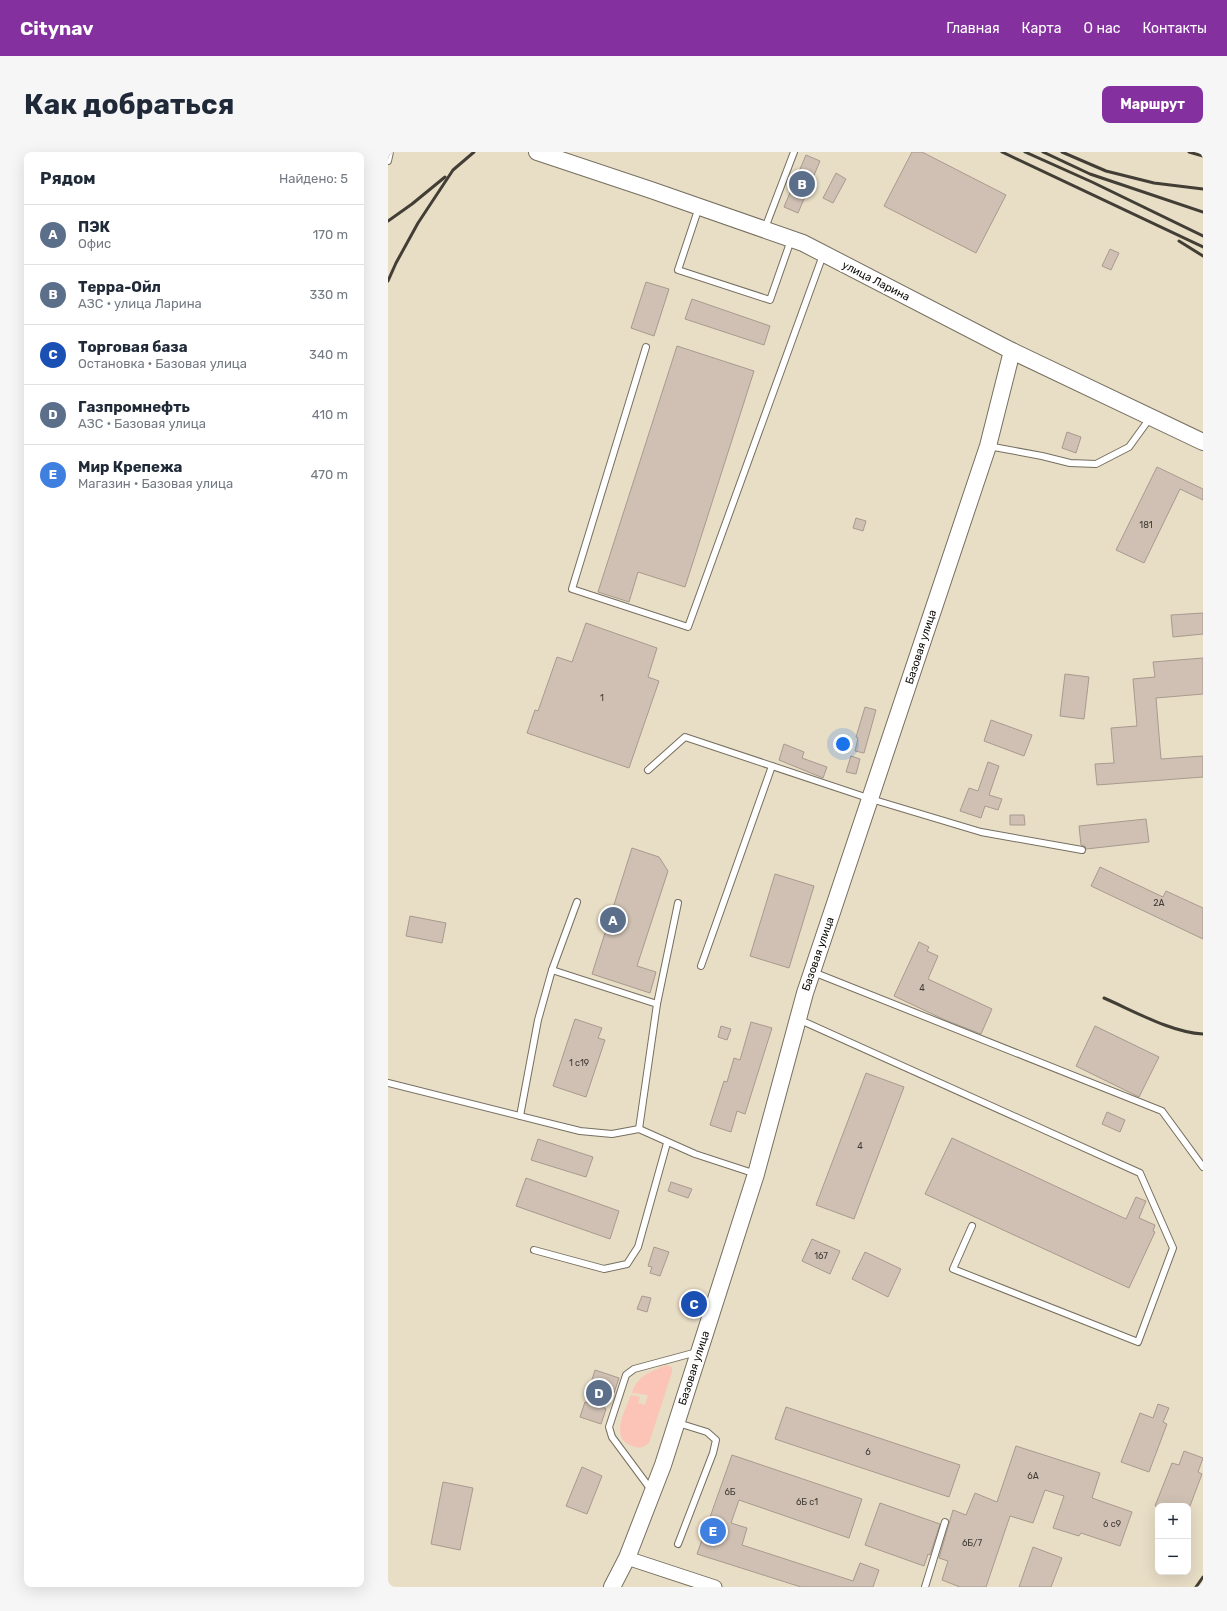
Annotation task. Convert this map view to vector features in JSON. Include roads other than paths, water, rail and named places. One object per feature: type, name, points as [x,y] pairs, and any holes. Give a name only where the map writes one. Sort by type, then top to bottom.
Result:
[{"type":"street","name":"улица Ларина","points":[[536,152],[792,239],[1012,351],[1203,442]]},
{"type":"street","name":"Базовая улица","points":[[612,1587],[627,1558],[652,1492],[700,1351],[756,1174],[797,1019],[988,446],[1012,351]]},
{"type":"street","points":[[627,1558],[715,1587]]},
{"type":"lane","points":[[388,160],[390,152]]},
{"type":"lane","points":[[764,230],[794,152]]},
{"type":"lane","points":[[699,207],[678,270],[770,300],[792,239]]},
{"type":"lane","points":[[646,347],[572,589],[688,627],[823,254]]},
{"type":"lane","points":[[988,446],[1070,463],[1096,464],[1129,447],[1151,416]]},
{"type":"lane","points":[[648,770],[685,737],[870,799],[981,832],[1082,850]]},
{"type":"lane","points":[[701,966],[772,766]]},
{"type":"lane","points":[[520,1116],[538,1020],[552,970],[577,902]]},
{"type":"lane","points":[[639,1129],[657,1004],[678,903]]},
{"type":"lane","points":[[552,970],[657,1004]]},
{"type":"lane","points":[[812,972],[1162,1111],[1203,1167]]},
{"type":"lane","points":[[797,1019],[1140,1173],[1172,1248],[1138,1342],[953,1269],[972,1226]]},
{"type":"lane","points":[[388,1083],[580,1131],[612,1134],[639,1129],[694,1154],[756,1174]]},
{"type":"lane","points":[[534,1250],[604,1269],[627,1264],[638,1247],[667,1143]]},
{"type":"lane","points":[[652,1492],[612,1437],[609,1427],[626,1375],[634,1369],[700,1351]]},
{"type":"lane","points":[[677,1422],[707,1432],[716,1440],[713,1453],[678,1544]]},
{"type":"lane","points":[[925,1587],[945,1522]]},
{"type":"railway","points":[[388,281],[418,223],[453,170],[474,152]]},
{"type":"railway","points":[[1002,152],[1203,247]]},
{"type":"railway","points":[[1025,152],[1092,182],[1203,236]]},
{"type":"railway","points":[[1043,152],[1090,174],[1203,212]]},
{"type":"railway","points":[[1062,152],[1106,171],[1154,183],[1203,189]]},
{"type":"railway","points":[[1189,152],[1203,156]]},
{"type":"railway","points":[[388,221],[412,204],[445,177]]},
{"type":"railway","points":[[1179,241],[1203,256]]},
{"type":"railway","points":[[1104,998],[1165,1025],[1203,1034]]},
{"type":"railway","points":[[1196,1587],[1203,1577]]},
{"type":"place","name":"Терра-Ойл","points":[[802,184]]},
{"type":"place","name":"ПЭК","points":[[613,920]]},
{"type":"place","name":"Торговая база","points":[[694,1304]]},
{"type":"place","name":"Газпромнефть","points":[[599,1393]]},
{"type":"place","name":"Мир Крепежа","points":[[713,1531]]}]
